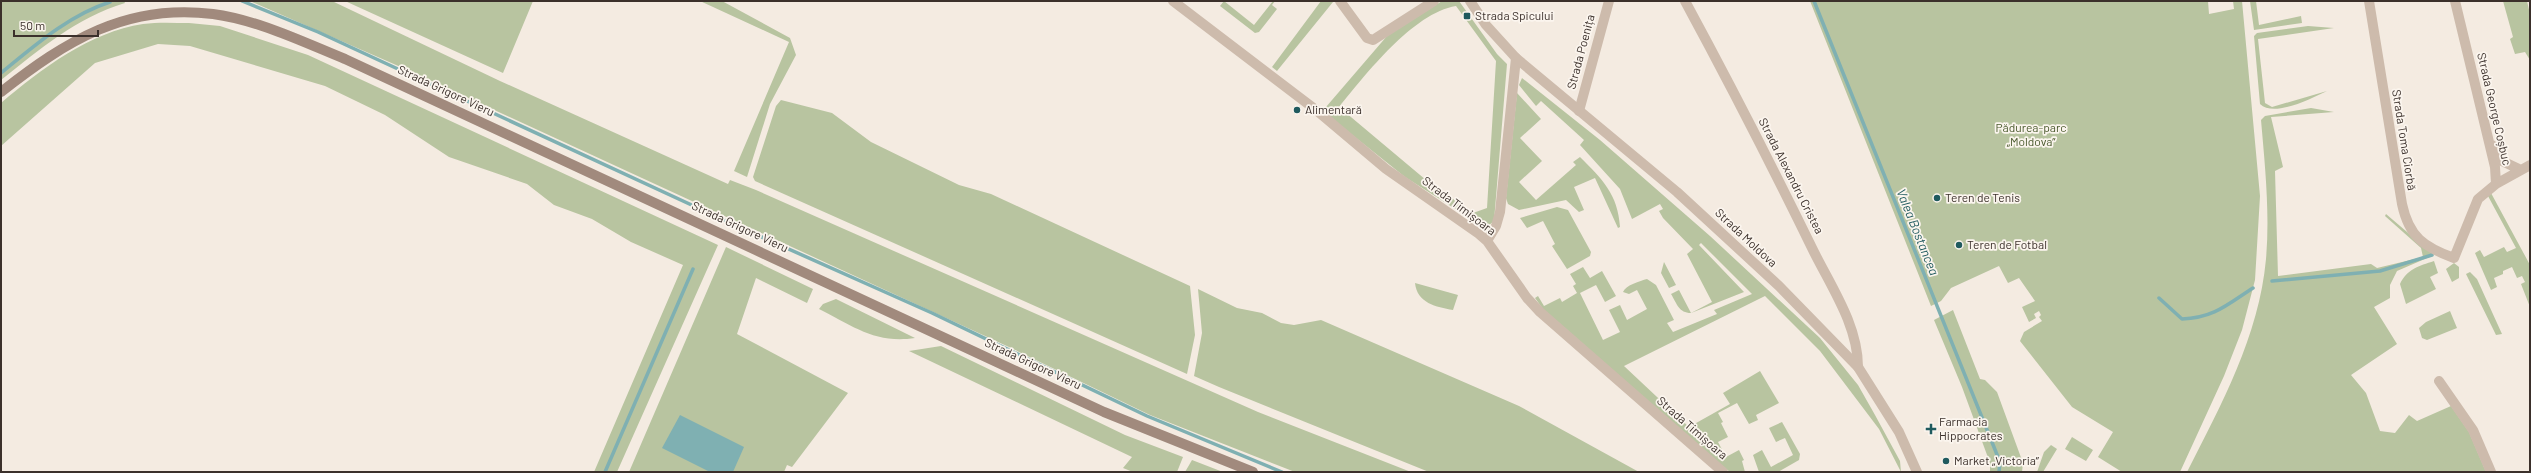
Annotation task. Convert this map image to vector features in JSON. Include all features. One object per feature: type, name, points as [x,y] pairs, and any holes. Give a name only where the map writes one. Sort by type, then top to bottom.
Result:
[{"type":"main road","name":"Strada Grigore Vieru","points":[[1,92],[56,51],[108,25],[145,15],[172,12],[213,14],[287,35],[345,59],[1104,412],[1253,472]]},
{"type":"street","name":"Strada Timișoara","points":[[1173,1],[1316,110],[1386,169],[1487,241],[1527,298],[1540,312],[1723,472]]},
{"type":"street","points":[[1340,1],[1367,38],[1373,40],[1434,1]]},
{"type":"street","name":"Strada Moldova","points":[[1470,1],[1486,25],[1516,58],[1682,197],[1779,286],[1858,367],[1899,432],[1917,472]]},
{"type":"street","name":"Strada Poenița","points":[[1579,111],[1609,1]]},
{"type":"street","name":"Strada Alexandru Cristea","points":[[1685,1],[1778,177],[1848,322],[1858,347],[1858,367]]},
{"type":"street","name":"Strada Toma Ciorbă","points":[[2369,1],[2404,217],[2409,228],[2432,250],[2454,258]]},
{"type":"street","name":"Strada George Coșbuc","points":[[2454,258],[2475,204],[2482,194],[2496,184],[2488,136],[2455,1]]},
{"type":"street","points":[[1487,241],[1496,226],[1500,212],[1516,58]]},
{"type":"street","points":[[2488,136],[2502,161],[2526,167]]},
{"type":"street","points":[[2496,184],[2526,167]]},
{"type":"street","points":[[2439,381],[2473,430],[2491,472]]},
{"type":"green space","points":[[1,1],[124,1],[125,3],[107,9],[75,26],[44,46],[1,80]]},
{"type":"green space","points":[[250,1],[332,1],[500,81],[728,184],[730,180],[756,190],[1258,412],[1411,472],[1295,472],[1150,415],[1009,347],[412,72]]},
{"type":"green space","points":[[345,1],[533,1],[503,73]]},
{"type":"green space","points":[[700,1],[722,1],[790,38],[796,55],[770,104],[747,177],[734,171],[789,42]]},
{"type":"green space","points":[[1224,1],[1254,25],[1273,1],[1275,1],[1272,5],[1277,9],[1259,32],[1255,33],[1220,6]]},
{"type":"green space","points":[[1321,1],[1333,2],[1277,71],[1272,67]]},
{"type":"green space","points":[[1442,1],[1459,1],[1497,54],[1507,64],[1494,221],[1488,226],[1482,226],[1405,177],[1331,118],[1326,107],[1387,36]],"holes":[[[1456,6],[1496,61],[1487,208],[1473,213],[1426,180],[1339,107],[1377,62],[1407,32],[1423,20],[1440,11]]]},
{"type":"green space","name":"Pădurea-parc „Moldova”","points":[[1810,1],[2208,1],[2209,14],[2234,9],[2233,1],[2242,1],[2260,196],[2255,280],[2242,330],[2224,376],[2180,472],[2122,472],[2098,457],[2113,432],[2072,407],[2020,341],[2024,332],[2042,321],[2039,317],[2041,315],[2039,311],[2034,314],[2036,318],[2029,322],[2022,307],[2035,301],[2019,278],[2008,283],[1999,266],[1951,288],[1941,301],[1931,306]]},
{"type":"green space","points":[[2250,1],[2256,1],[2259,25],[2301,16],[2302,23],[2254,30]]},
{"type":"green space","points":[[2503,1],[2527,1],[2530,14],[2530,60],[2525,52],[2515,54],[2510,39],[2513,37]]},
{"type":"green space","points":[[149,23],[189,23],[220,26],[308,55],[718,245],[617,472],[594,472],[683,265],[631,242],[592,219],[554,205],[527,184],[449,157],[385,115],[325,86],[190,46],[158,44],[95,63],[1,146],[1,103],[50,65],[85,44],[123,28]]},
{"type":"green space","points":[[2308,26],[2334,28],[2258,39],[2265,103],[2272,107],[2327,91],[2283,108],[2266,108],[2260,104],[2254,36],[2257,33]]},
{"type":"green space","points":[[1522,78],[1600,140],[1710,236],[1820,338],[1858,385],[1900,461],[1901,472],[1879,429],[1820,351],[1765,296],[1624,366],[1689,427],[1730,404],[1723,393],[1760,371],[1779,403],[1756,415],[1758,420],[1749,424],[1737,403],[1718,413],[1728,437],[1718,442],[1726,457],[1739,450],[1744,460],[1742,461],[1745,472],[1730,472],[1707,454],[1543,309],[1535,298],[1538,296],[1544,306],[1560,298],[1562,302],[1577,293],[1573,286],[1576,284],[1570,274],[1583,267],[1590,278],[1602,271],[1616,296],[1605,302],[1596,285],[1580,293],[1603,340],[1620,332],[1609,310],[1620,305],[1627,320],[1647,309],[1637,290],[1629,294],[1623,292],[1630,285],[1637,282],[1647,279],[1656,285],[1674,320],[1667,323],[1673,332],[1717,314],[1714,310],[1752,294],[1701,243],[1699,245],[1744,292],[1691,313],[1712,302],[1687,254],[1693,249],[1663,218],[1659,211],[1663,209],[1660,204],[1632,219],[1620,189],[1580,145],[1584,140],[1541,101],[1536,106],[1519,85]]},
{"type":"green space","points":[[1517,93],[1541,119],[1520,138],[1542,161],[1519,182],[1536,200],[1576,165],[1573,162],[1580,157],[1608,188],[1616,205],[1620,227],[1618,228],[1595,178],[1574,187],[1584,210],[1579,212],[1566,200],[1519,210],[1508,204],[1506,198]]},
{"type":"green space","points":[[781,100],[832,113],[871,142],[959,185],[991,194],[1190,286],[1195,335],[1187,374],[755,181],[753,177],[776,106]]},
{"type":"green space","points":[[2311,108],[2334,112],[2271,117],[2283,167],[2275,171],[2278,276],[2371,264],[2377,268],[2423,257],[2421,248],[2385,216],[2386,214],[2434,255],[2397,271],[2390,285],[2390,298],[2374,307],[2397,344],[2351,375],[2366,393],[2380,431],[2395,433],[2409,415],[2417,421],[2451,406],[2469,432],[2486,472],[2187,472],[2237,369],[2247,343],[2262,288],[2266,259],[2267,224],[2261,120],[2265,116]]},
{"type":"green space","points":[[2491,193],[2530,265],[2530,307],[2521,284],[2525,282],[2522,276],[2517,278],[2512,267],[2503,271],[2503,274],[2494,278],[2497,287],[2491,290],[2475,253],[2480,250],[2484,257],[2504,247],[2507,252],[2516,248],[2488,196]]},
{"type":"green space","points":[[1557,207],[1568,210],[1591,252],[1590,256],[1567,269],[1552,246],[1555,244],[1543,221],[1527,228],[1520,218]]},
{"type":"green space","points":[[726,247],[813,289],[807,303],[756,278],[737,334],[848,393],[792,467],[787,465],[784,472],[629,472]]},
{"type":"green space","points":[[2434,261],[2438,273],[2430,277],[2436,289],[2406,304],[2400,284],[2403,279],[2410,271]]},
{"type":"green space","points":[[1664,262],[1676,285],[1669,288],[1661,273]]},
{"type":"green space","points":[[2454,263],[2459,267],[2459,278],[2452,282],[2446,269]]},
{"type":"green space","points":[[2470,272],[2477,279],[2502,334],[2496,335],[2466,274]]},
{"type":"green space","points":[[1415,283],[1458,295],[1453,310],[1428,303],[1423,300],[1419,295]]},
{"type":"green space","points":[[1198,289],[1237,308],[1262,313],[1281,323],[1294,325],[1321,320],[1519,406],[1639,472],[1429,472],[1219,387],[1194,376],[1202,333]]},
{"type":"green space","points":[[1679,290],[1691,313],[1681,310],[1671,294]]},
{"type":"green space","points":[[836,299],[915,338],[901,339],[876,336],[854,327],[819,309],[823,304]]},
{"type":"green space","points":[[1953,310],[1980,379],[1985,380],[1997,392],[2023,463],[2022,472],[1990,472],[1990,463],[1962,387],[1934,320]]},
{"type":"green space","points":[[2450,311],[2457,328],[2427,340],[2422,338],[2419,328],[2426,322]]},
{"type":"green space","points":[[941,346],[1125,435],[1183,457],[1177,472],[1133,472],[1123,468],[1132,457],[909,351]]},
{"type":"green space","points":[[1782,422],[1800,454],[1799,460],[1778,472],[1759,472],[1753,455],[1762,450],[1771,467],[1793,455],[1785,438],[1776,442],[1769,428]]},
{"type":"green space","points":[[2072,437],[2093,450],[2086,461],[2065,449]]},
{"type":"green space","points":[[2051,445],[2057,449],[2043,472],[2037,472],[2044,452]]},
{"type":"green space","points":[[1192,460],[1223,472],[1185,472]]},
{"type":"water","points":[[680,415],[744,447],[733,472],[710,472],[662,448]]},
{"type":"waterway","points":[[242,1],[318,32],[737,226]]},
{"type":"waterway","name":"Valea Bostancea","points":[[1814,1],[2000,462],[1999,472]]},
{"type":"waterway","points":[[1,73],[52,32],[80,15],[110,2]]},
{"type":"waterway","points":[[755,234],[932,313],[1147,416],[1282,472]]},
{"type":"waterway","points":[[2272,281],[2380,271],[2432,255]]},
{"type":"waterway","points":[[605,472],[693,269]]},
{"type":"waterway","points":[[2159,298],[2182,319],[2193,318],[2212,313],[2228,305],[2253,288]]},
{"type":"place","name":"Strada Spicului","points":[[1467,16]]},
{"type":"place","name":"Alimentară","points":[[1297,110]]},
{"type":"place","name":"Teren de Tenis","points":[[1937,198]]},
{"type":"place","name":"Teren de Fotbal","points":[[1959,245]]},
{"type":"place","name":"Farmacia Hippocrates","points":[[1931,429]]},
{"type":"place","name":"Market „Victoria”","points":[[1946,461]]}]
